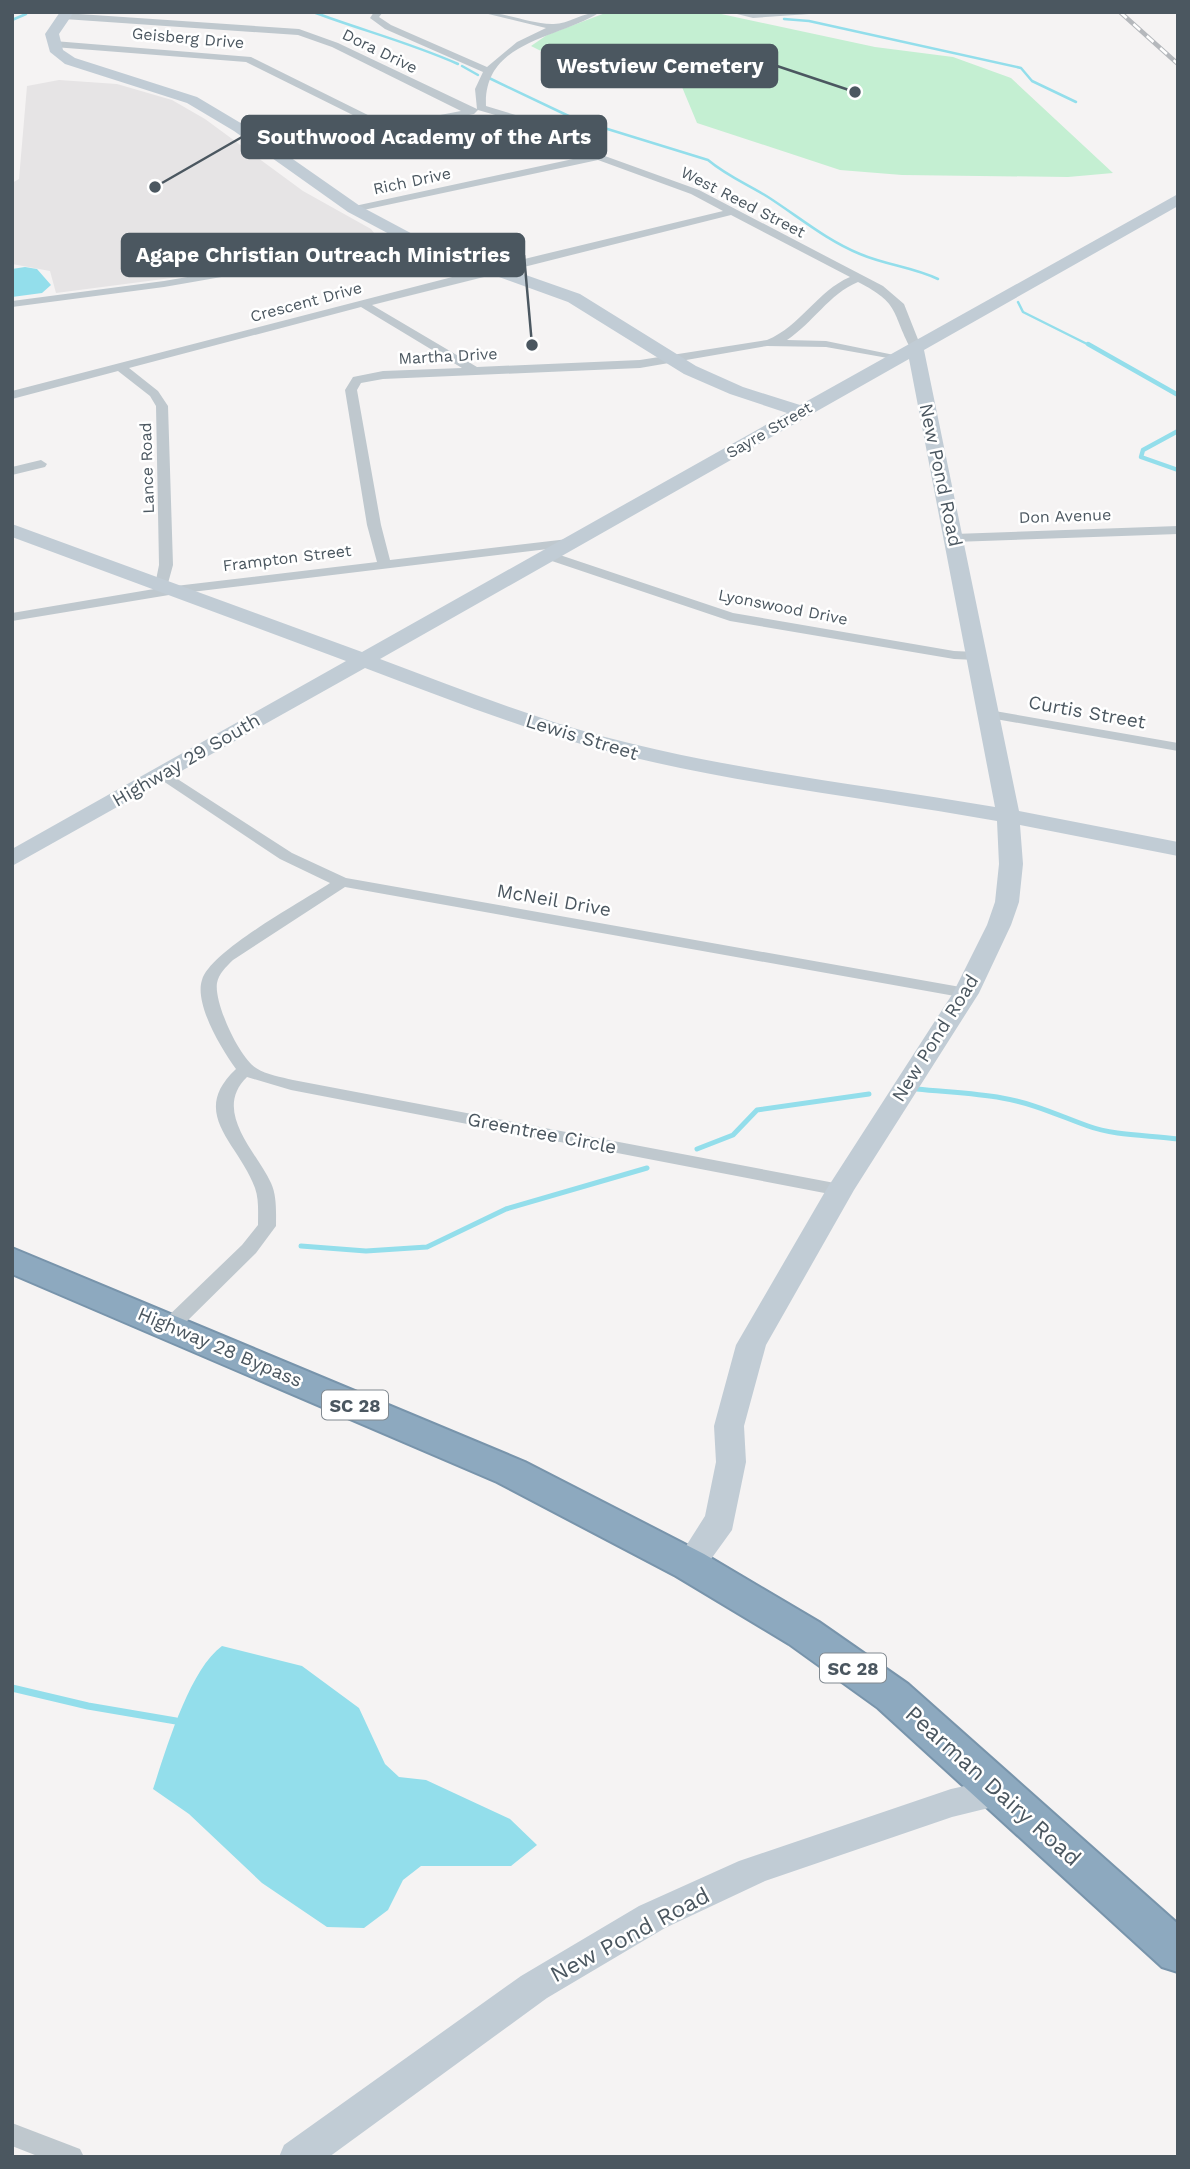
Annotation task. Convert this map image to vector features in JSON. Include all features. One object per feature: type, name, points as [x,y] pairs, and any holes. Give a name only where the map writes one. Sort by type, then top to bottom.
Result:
[{"type":"highway","name":"Highway 28 Bypass","points":[[12,1260],[511,1472],[690,1565]]},
{"type":"highway","name":"Pearman Dairy Road","points":[[690,1565],[804,1633],[892,1696],[1002,1792],[1178,1953]]},
{"type":"street","points":[[379,12],[374,18],[388,27],[489,71]]},
{"type":"street","points":[[484,12],[554,27]]},
{"type":"street","points":[[269,152],[484,108],[479,101],[489,71],[514,47],[554,27],[596,12]]},
{"type":"street","points":[[733,12],[753,15],[834,12]]},
{"type":"street","points":[[65,14],[52,34],[57,52],[70,61],[87,69],[192,100],[210,109],[354,209],[414,240],[598,309],[674,361],[741,393],[802,411]]},
{"type":"street","name":"Dora Drive","points":[[65,14],[299,32],[335,45],[470,111]]},
{"type":"street","name":"Geisberg Drive","points":[[54,44],[248,59],[388,129]]},
{"type":"street","name":"West Reed Street","points":[[484,108],[526,121],[599,157],[695,192],[879,288],[898,304],[905,352]]},
{"type":"street","name":"Rich Drive","points":[[354,209],[599,157]]},
{"type":"street","name":"Sayre Street","points":[[360,660],[1178,199]]},
{"type":"street","name":"Crescent Drive","points":[[12,395],[495,269],[730,212]]},
{"type":"street","points":[[12,304],[164,284],[414,240]]},
{"type":"street","points":[[767,343],[777,341],[798,326],[845,282],[856,278]]},
{"type":"street","points":[[363,303],[475,370]]},
{"type":"street","name":"Martha Drive","points":[[384,563],[374,525],[351,386],[358,380],[383,375],[674,361],[767,343],[826,344],[905,352]]},
{"type":"street","name":"New Pond Road","points":[[690,1565],[716,1530],[721,1516],[731,1462],[729,1426],[751,1345],[840,1190],[966,993],[1007,902],[1011,863],[1008,815],[954,538],[905,352]]},
{"type":"street","name":"Lance Road","points":[[121,367],[154,394],[162,406],[168,588]]},
{"type":"street","points":[[12,471],[41,464]]},
{"type":"street","name":"Lewis Street","points":[[12,530],[541,726],[617,750],[691,765],[1008,815],[1178,849]]},
{"type":"street","name":"Don Avenue","points":[[954,538],[1178,530]]},
{"type":"street","name":"Frampton Street","points":[[12,617],[168,588],[568,543]]},
{"type":"street","name":"Lyonswood Drive","points":[[548,555],[730,617],[954,655],[976,656]]},
{"type":"street","name":"Highway 29 South","points":[[12,859],[360,660]]},
{"type":"street","name":"Curtis Street","points":[[989,714],[1178,747]]},
{"type":"street","name":"McNeil Drive","points":[[162,774],[286,856],[342,882],[966,993]]},
{"type":"street","points":[[170,1326],[249,1249],[267,1226],[264,1185],[224,1114],[228,1089],[246,1069],[224,1032],[210,1000],[208,984],[214,970],[227,957],[342,882]]},
{"type":"street","name":"Greentree Circle","points":[[246,1069],[304,1087],[840,1190]]},
{"type":"street","name":"New Pond Road","points":[[298,2157],[534,1987],[652,1917],[752,1871],[951,1802],[1002,1792]]},
{"type":"street","points":[[12,2134],[71,2157]]},
{"type":"shaded area","points":[[59,80],[117,84],[172,100],[205,119],[303,191],[371,229],[378,238],[364,244],[179,277],[56,293],[50,271],[12,264],[12,183],[19,179],[27,86]]},
{"type":"green space","points":[[608,12],[712,12],[875,47],[953,57],[1011,78],[1113,173],[1068,177],[902,175],[840,170],[697,123],[682,87],[549,55],[531,46],[547,35]]},
{"type":"water","points":[[12,269],[37,269],[51,285],[42,293],[12,297]]},
{"type":"water","points":[[222,1646],[302,1666],[359,1708],[385,1764],[399,1777],[426,1780],[510,1819],[537,1845],[511,1866],[421,1866],[403,1880],[388,1910],[364,1928],[327,1927],[262,1883],[189,1814],[153,1789],[189,1692],[210,1657]]},
{"type":"waterway","points":[[313,12],[458,64]]},
{"type":"waterway","points":[[12,20],[26,14]]},
{"type":"waterway","points":[[784,19],[809,21],[1021,68],[1032,81],[1076,102]]},
{"type":"waterway","points":[[462,66],[478,75]]},
{"type":"waterway","points":[[489,78],[575,119],[708,160],[848,248],[870,258],[938,279]]},
{"type":"waterway","points":[[1018,302],[1023,312],[1091,346]]},
{"type":"waterway","points":[[1088,344],[1178,395]]},
{"type":"waterway","points":[[1178,431],[1143,450],[1141,457],[1178,470]]},
{"type":"waterway","points":[[917,1089],[1013,1100],[1098,1129],[1178,1139]]},
{"type":"waterway","points":[[697,1149],[733,1135],[757,1110],[869,1094]]},
{"type":"waterway","points":[[301,1246],[366,1251],[427,1247],[506,1209],[647,1168]]},
{"type":"waterway","points":[[12,1688],[88,1706],[176,1721]]},
{"type":"railway","points":[[1120,12],[1178,64]]},
{"type":"place","name":"Westview Cemetery","points":[[855,92]]},
{"type":"place","name":"Southwood Academy of the Arts","points":[[155,187]]},
{"type":"place","name":"Agape Christian Outreach Ministries","points":[[532,345]]}]
